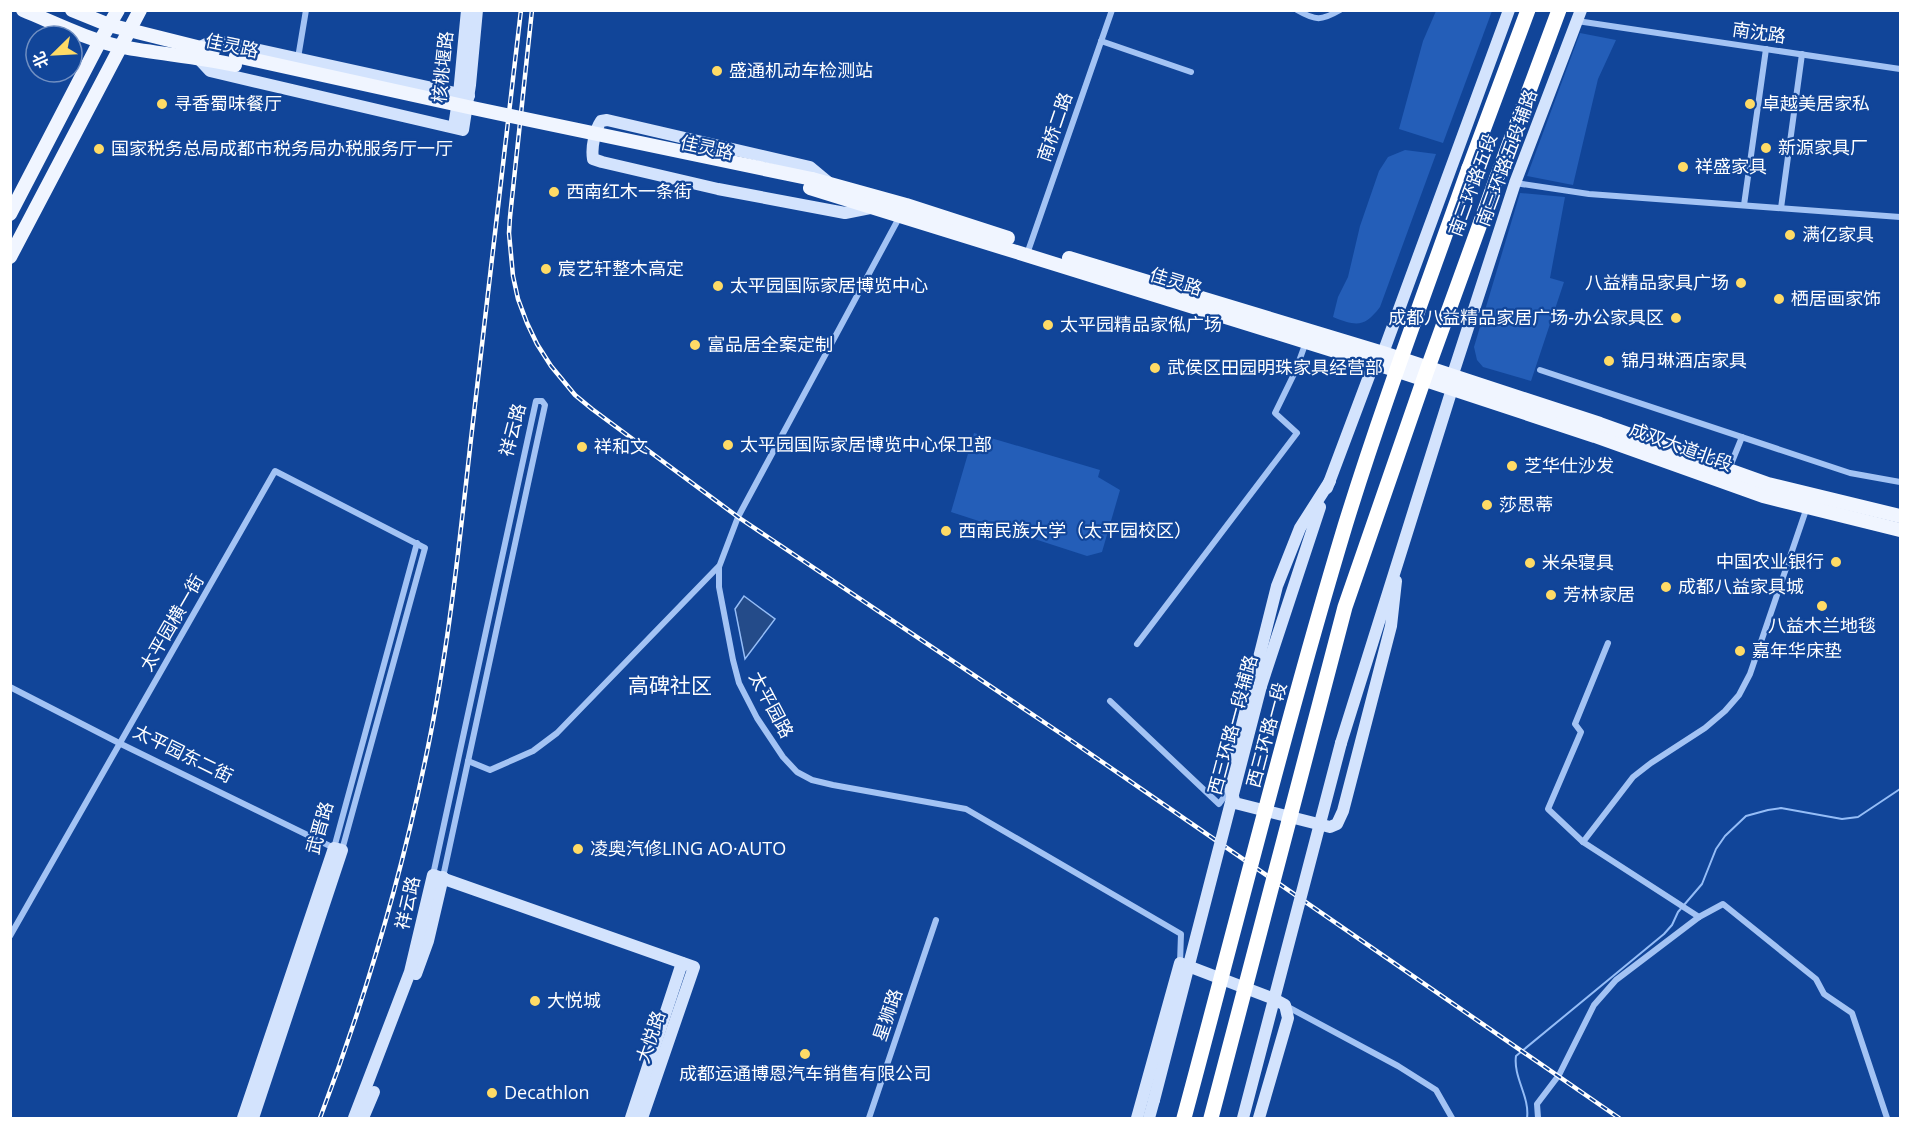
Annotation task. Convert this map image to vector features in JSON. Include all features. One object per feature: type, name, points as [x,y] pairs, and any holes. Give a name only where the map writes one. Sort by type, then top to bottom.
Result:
[{"type":"highway","name":"南三环路五段","points":[[1399,364],[1528,10]]},
{"type":"highway","name":"南三环路五段","points":[[1211,1119],[1345,607],[1426,374],[1559,10]]},
{"type":"highway","name":"西三环路一段","points":[[1184,1119],[1345,525],[1399,364]]},
{"type":"main road","name":"佳灵路","points":[[23,10],[100,41],[121,47],[198,52]]},
{"type":"main road","name":"佳灵路","points":[[72,10],[109,25],[235,61],[468,107],[811,183],[877,207],[903,210]]},
{"type":"main road","points":[[10,214],[118,10]]},
{"type":"main road","points":[[10,257],[140,10]]},
{"type":"main road","name":"核桃堰路","points":[[464,95],[467,10]]},
{"type":"main road","points":[[464,95],[214,40],[198,52],[210,71],[463,130],[464,95],[477,10]]},
{"type":"main road","points":[[1243,1119],[1341,743],[1452,383],[1379,358],[1509,10]]},
{"type":"main road","name":"南三环路五段辅路","points":[[1452,383],[1515,183],[1579,16]]},
{"type":"main road","points":[[828,182],[810,167],[607,120],[601,121],[597,126],[592,152],[593,159],[602,162],[718,189],[845,213],[877,207]]},
{"type":"main road","name":"佳灵路","points":[[811,183],[828,182],[903,210],[1379,358]]},
{"type":"main road","name":"佳灵路","points":[[1029,250],[1307,342],[1379,358]]},
{"type":"main road","name":"西三环路一段辅路","points":[[1149,1119],[1261,686],[1296,576],[1330,481],[1379,358]]},
{"type":"main road","name":"成双大道北段","points":[[1452,383],[1600,424],[1768,484],[1808,501],[1900,530]]},
{"type":"main road","name":"成双大道北段","points":[[1452,383],[1763,496],[1900,516]]},
{"type":"main road","points":[[1330,481],[1300,528],[1277,585],[1233,761],[1230,788],[1235,803],[1330,827],[1337,824],[1343,811],[1391,626],[1399,555]]},
{"type":"main road","name":"武晋路","points":[[243,1119],[338,849]]},
{"type":"main road","name":"武晋路","points":[[253,1119],[338,849]]},
{"type":"main road","points":[[438,876],[688,965],[631,1119]]},
{"type":"main road","name":"祥云路","points":[[354,1119],[410,972],[438,876]]},
{"type":"main road","name":"祥云路","points":[[363,1119],[428,941],[438,876]]},
{"type":"main road","points":[[1137,1119],[1180,963],[1285,1005],[1288,1018],[1259,1119]]},
{"type":"main road","name":"大悦路","points":[[642,1119],[688,965]]},
{"type":"street","points":[[298,58],[306,10]]},
{"type":"street","name":"南桥二路","points":[[1029,250],[1112,10]]},
{"type":"street","points":[[1297,10],[1312,19],[1326,18],[1341,10]]},
{"type":"street","name":"南沈路","points":[[1579,16],[1766,49],[1900,69]]},
{"type":"street","points":[[1101,41],[1191,72]]},
{"type":"street","points":[[1743,205],[1766,49]]},
{"type":"street","points":[[1780,208],[1802,54]]},
{"type":"street","points":[[1515,183],[1589,194],[1900,217]]},
{"type":"street","name":"太平园路","points":[[903,210],[738,517],[719,567],[719,587],[739,683],[756,718],[783,757],[797,771],[812,780],[833,785],[966,809],[1181,934],[1180,963]]},
{"type":"street","points":[[1137,644],[1297,433],[1275,413],[1307,342]]},
{"type":"street","points":[[1540,370],[1850,473],[1900,482]]},
{"type":"street","name":"祥云路","points":[[536,401],[542,401],[545,405],[468,761],[438,876],[536,401]]},
{"type":"street","points":[[1729,470],[1742,437]]},
{"type":"street","name":"太平园横一街","points":[[10,936],[275,471],[425,548]]},
{"type":"street","points":[[1583,842],[1633,777],[1705,728],[1739,695],[1750,674],[1808,501]]},
{"type":"street","name":"武晋路","points":[[338,849],[417,543]]},
{"type":"street","name":"武晋路","points":[[338,849],[425,548]]},
{"type":"street","points":[[468,761],[490,770],[533,751],[558,733],[719,567]]},
{"type":"street","points":[[1608,643],[1575,724],[1581,732],[1548,809],[1583,842],[1699,917]]},
{"type":"street","name":"太平园东二街","points":[[10,687],[120,744],[338,849]]},
{"type":"street","points":[[1110,702],[1219,804],[1230,788]]},
{"type":"street","points":[[1539,1119],[1537,1104],[1558,1075],[1594,1005],[1616,980],[1699,917],[1723,904],[1816,979],[1824,994],[1852,1013],[1887,1119]]},
{"type":"street","name":"星狮路","points":[[869,1119],[936,920]]},
{"type":"street","points":[[1285,1005],[1398,1066],[1437,1090],[1452,1119]]},
{"type":"shaded area","points":[[1436,11],[1492,11],[1443,143],[1399,129],[1423,41]]},
{"type":"shaded area","points":[[1580,33],[1616,40],[1598,79],[1573,185],[1527,176]]},
{"type":"shaded area","points":[[1405,150],[1436,154],[1380,307],[1364,322],[1354,323],[1333,317],[1338,297],[1348,277],[1360,226],[1379,171],[1388,157]]},
{"type":"shaded area","points":[[1520,193],[1565,197],[1550,278],[1564,282],[1531,381],[1483,367],[1477,360],[1474,347]]},
{"type":"shaded area","points":[[974,433],[1100,470],[1098,477],[1120,490],[1102,552],[1087,556],[951,512]]},
{"type":"shaded area","points":[[744,596],[775,619],[745,659],[735,609]]},
{"type":"waterway","points":[[1527,1118],[1526,1102],[1517,1072],[1516,1056],[1664,934],[1672,925],[1678,912],[1702,884],[1716,849],[1725,836],[1746,816],[1781,808],[1842,819],[1858,817],[1900,789]]},
{"type":"railway","points":[[320,1118],[354,1023],[384,927],[421,781],[438,696],[459,549],[521,10]]},
{"type":"railway","points":[[532,10],[510,217],[509,233],[513,276],[518,299],[537,344],[551,366],[575,395],[738,517],[1063,735],[1619,1118]]},
{"type":"place","name":"盛通机动车检测站","points":[[717,71]]},
{"type":"place","name":"寻香蜀味餐厅","points":[[162,104]]},
{"type":"place","name":"卓越美居家私","points":[[1750,104]]},
{"type":"place","name":"新源家具厂","points":[[1766,148]]},
{"type":"place","name":"国家税务总局成都市税务局办税服务厅一厅","points":[[99,149]]},
{"type":"place","name":"祥盛家具","points":[[1683,167]]},
{"type":"place","name":"西南红木一条街","points":[[554,192]]},
{"type":"place","name":"满亿家具","points":[[1790,235]]},
{"type":"place","name":"宸艺轩整木高定","points":[[546,269]]},
{"type":"place","name":"八益精品家具广场","points":[[1741,283]]},
{"type":"place","name":"太平园国际家居博览中心","points":[[718,286]]},
{"type":"place","name":"栖居画家饰","points":[[1779,299]]},
{"type":"place","name":"成都八益精品家居广场-办公家具区","points":[[1676,318]]},
{"type":"place","name":"太平园精品家俬广场","points":[[1048,325]]},
{"type":"place","name":"富品居全案定制","points":[[695,345]]},
{"type":"place","name":"锦月琳酒店家具","points":[[1609,361]]},
{"type":"place","name":"武侯区田园明珠家具经营部","points":[[1155,368]]},
{"type":"place","name":"太平园国际家居博览中心保卫部","points":[[728,445]]},
{"type":"place","name":"祥和文","points":[[582,447]]},
{"type":"place","name":"芝华仕沙发","points":[[1512,466]]},
{"type":"place","name":"莎思蒂","points":[[1487,505]]},
{"type":"place","name":"西南民族大学（太平园校区）","points":[[946,531]]},
{"type":"place","name":"中国农业银行","points":[[1836,562]]},
{"type":"place","name":"米朵寝具","points":[[1530,563]]},
{"type":"place","name":"成都八益家具城","points":[[1666,587]]},
{"type":"place","name":"芳林家居","points":[[1551,595]]},
{"type":"place","name":"八益木兰地毯","points":[[1822,606]]},
{"type":"place","name":"嘉年华床垫","points":[[1740,651]]},
{"type":"place","name":"凌奥汽修LING AO·AUTO","points":[[578,849]]},
{"type":"place","name":"大悦城","points":[[535,1001]]},
{"type":"place","name":"成都运通博恩汽车销售有限公司","points":[[805,1054]]},
{"type":"place","name":"Decathlon","points":[[492,1093]]},
{"type":"district","name":"高碑社区","points":[[670,686]]}]
